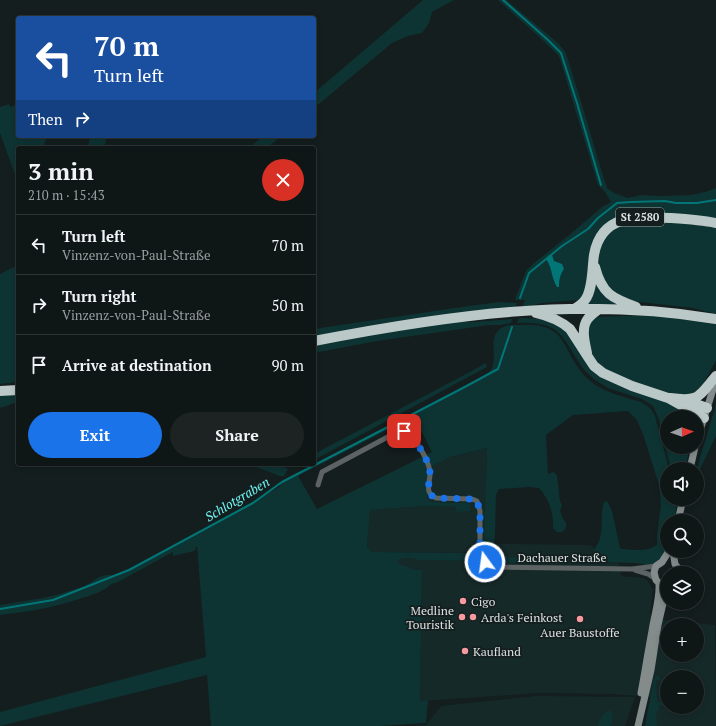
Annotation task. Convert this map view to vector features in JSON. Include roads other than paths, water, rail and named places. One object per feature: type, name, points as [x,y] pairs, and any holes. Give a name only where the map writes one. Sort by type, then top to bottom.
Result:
[{"type":"highway","name":"St 2580","points":[[576,308],[582,304],[588,296],[596,247],[601,235],[610,226],[622,220],[638,217],[714,222]]},
{"type":"highway","name":"St 2580","points":[[594,262],[599,281],[607,292],[619,300],[646,311]]},
{"type":"highway","name":"St 2580","points":[[316,341],[430,320],[473,315],[576,308],[646,311],[692,315],[716,319]]},
{"type":"highway","points":[[588,357],[585,342],[585,324],[590,316],[599,309]]},
{"type":"highway","name":"St 2580","points":[[526,311],[551,317],[566,325],[599,370],[632,386],[668,398],[690,410]]},
{"type":"highway","name":"St 2580","points":[[668,398],[692,400],[699,396],[716,376]]},
{"type":"highway","points":[[0,391],[16,390]]},
{"type":"highway","name":"St 2580","points":[[683,400],[707,408]]},
{"type":"street","points":[[704,418],[716,380]]},
{"type":"street","name":"Dachauer Straße","points":[[318,485],[322,472],[399,431],[409,432],[428,464],[430,472],[429,492],[431,496],[436,498],[472,499],[477,501],[480,511],[480,551],[485,562],[491,567],[632,568],[671,562],[675,564]]},
{"type":"street","points":[[654,578],[654,572],[664,558]]},
{"type":"street","points":[[674,558],[675,564]]},
{"type":"street","name":"Dachauer Straße","points":[[632,568],[648,574],[659,584],[659,594],[640,700],[639,724]]},
{"type":"street","name":"Dachauer Straße","points":[[639,724],[651,670],[661,610]]},
{"type":"water","points":[[549,255],[552,255],[554,261],[562,264],[564,269],[560,278],[559,287],[555,284],[550,266],[546,259]]},
{"type":"waterway","points":[[503,0],[561,53],[601,185]]},
{"type":"waterway","points":[[520,298],[529,273],[562,246],[588,229],[598,218],[617,203],[665,201],[676,203],[697,203],[716,200]]},
{"type":"waterway","name":"Schlotgraben","points":[[316,464],[498,369],[512,327]]},
{"type":"waterway","name":"Schlotgraben","points":[[0,609],[53,600],[129,570],[253,503],[282,482],[313,466]]},
{"type":"place","name":"Cigo","points":[[463,601]]},
{"type":"place","name":"Medline Touristik","points":[[462,617]]},
{"type":"place","name":"Arda's Feinkost","points":[[473,617]]},
{"type":"place","name":"Auer Baustoffe","points":[[580,619]]},
{"type":"place","name":"Kaufland","points":[[465,651]]}]
